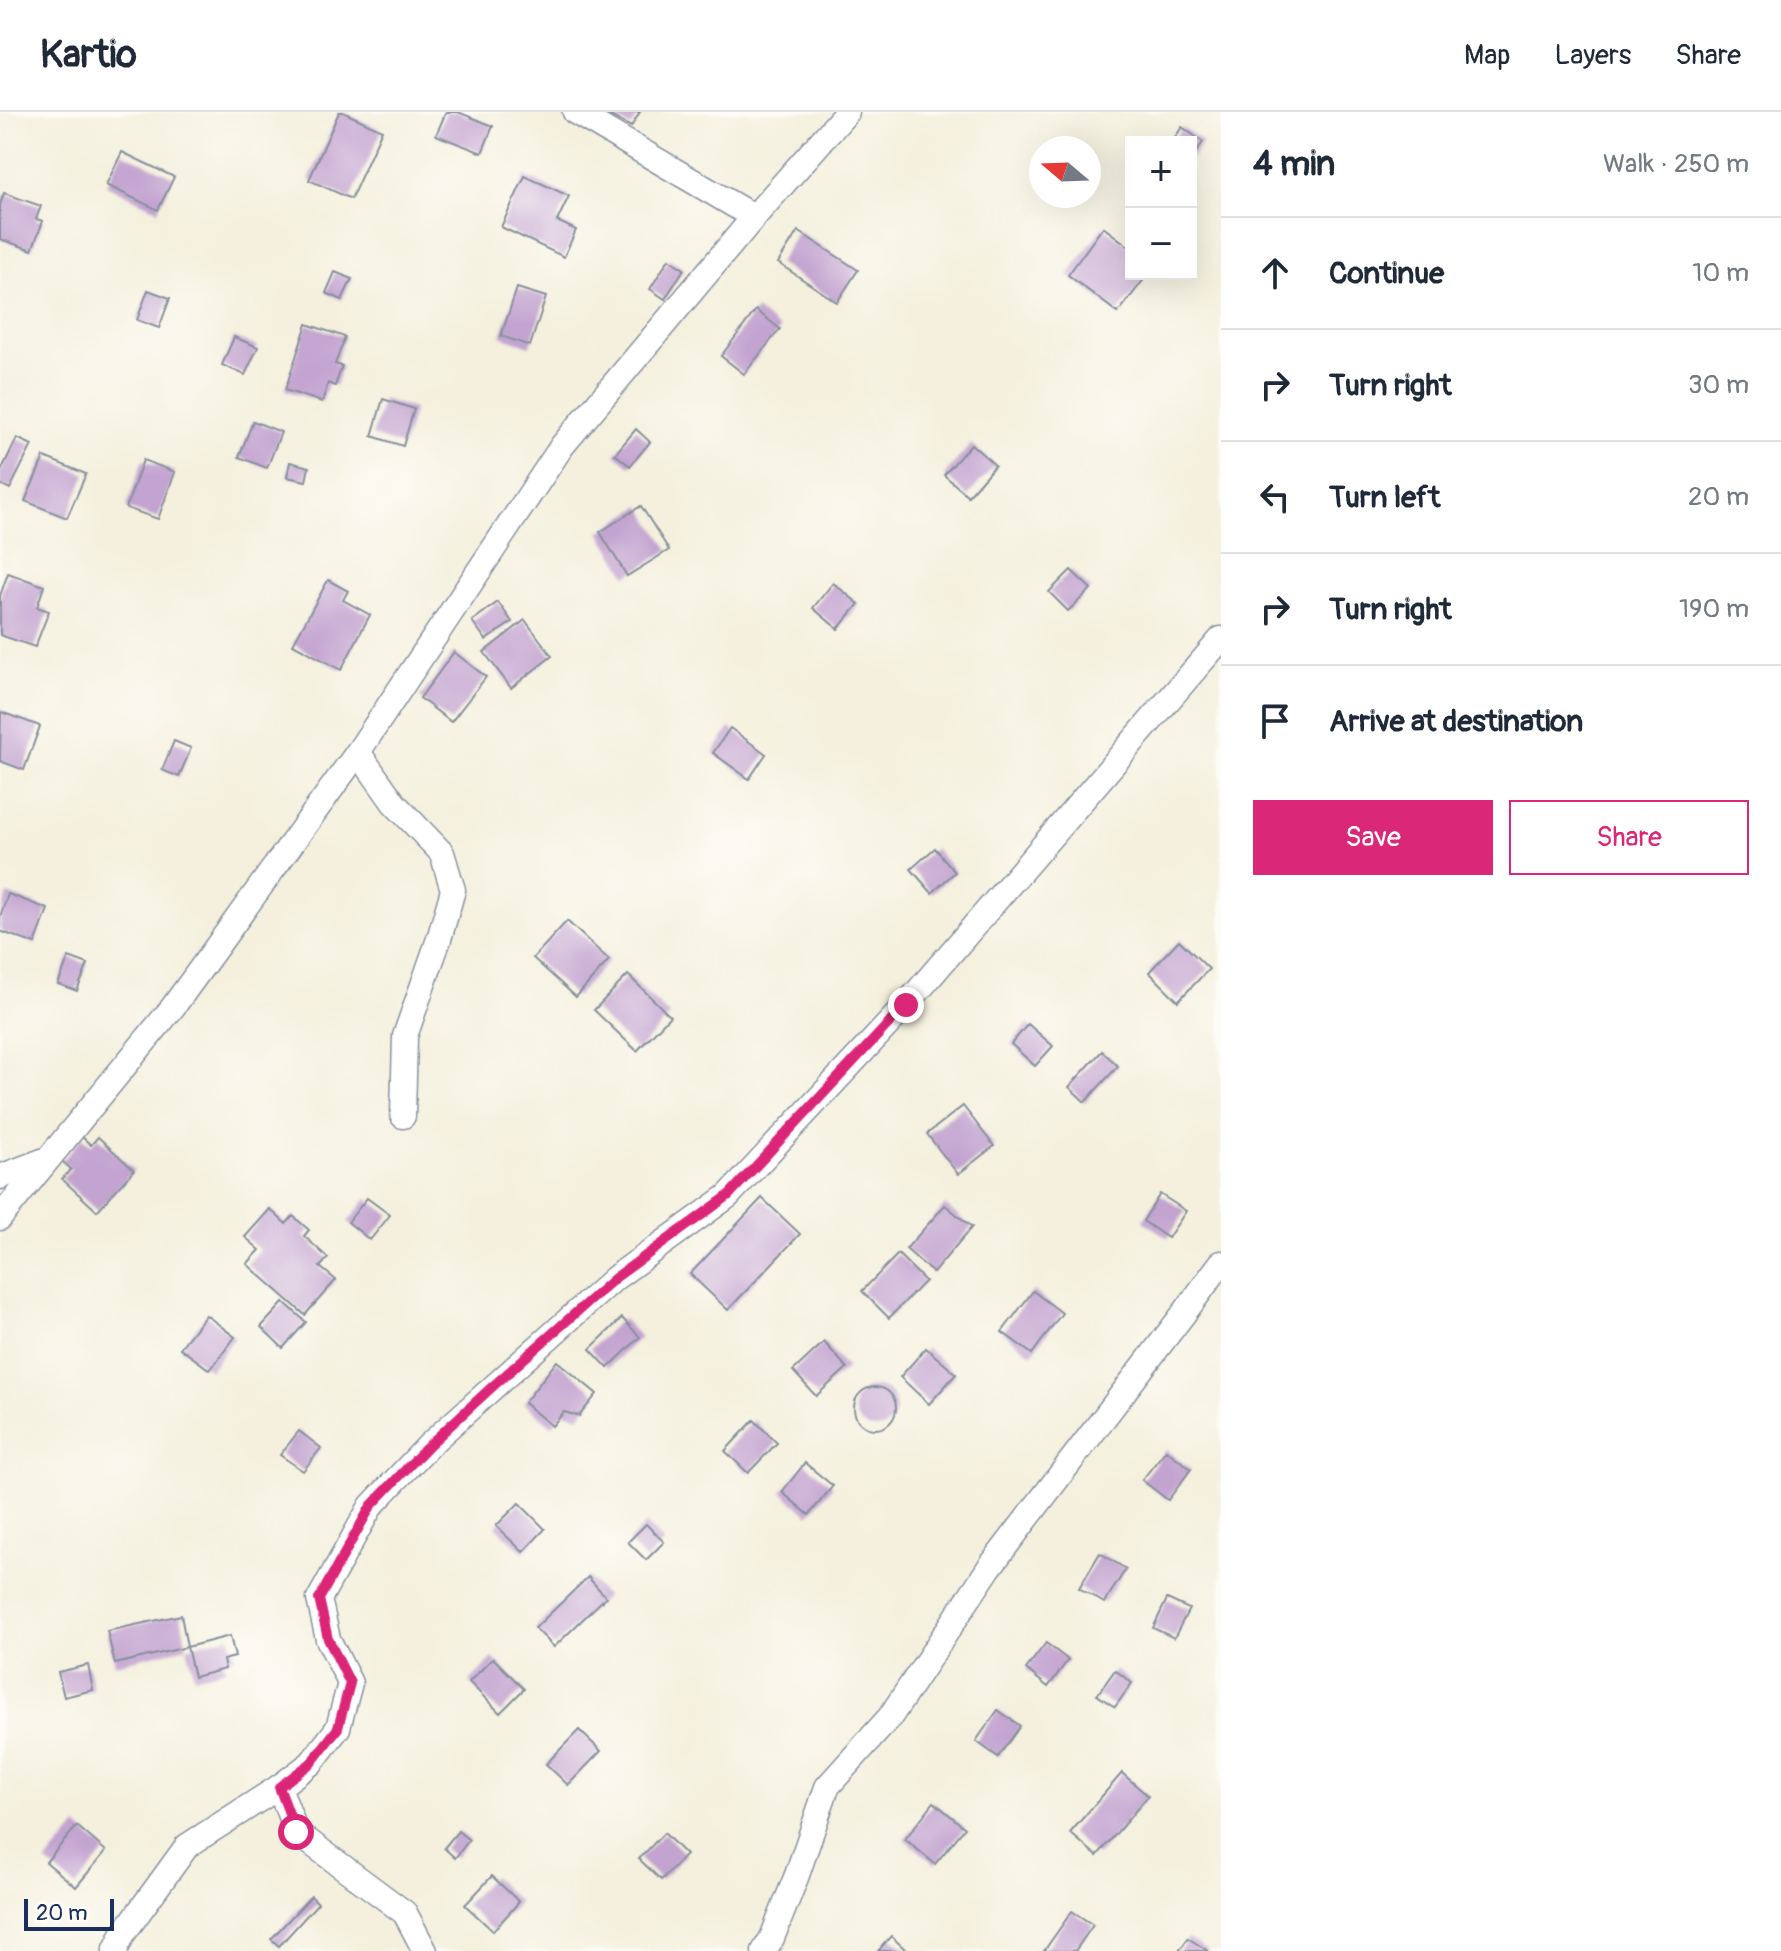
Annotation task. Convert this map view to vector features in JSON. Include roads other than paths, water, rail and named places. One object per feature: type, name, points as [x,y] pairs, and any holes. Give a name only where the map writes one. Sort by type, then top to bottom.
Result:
[{"type":"street","points":[[575,112],[754,217]]},
{"type":"street","points":[[0,1218],[173,1007],[358,752],[562,446],[754,217],[847,112]]},
{"type":"street","points":[[115,1951],[123,1934],[187,1846],[311,1763],[338,1728],[350,1683],[328,1639],[319,1599],[371,1506],[429,1445],[615,1278],[728,1196],[906,1005],[1221,639]]},
{"type":"street","points":[[358,752],[394,803],[442,853],[453,890],[405,1036],[403,1116]]},
{"type":"street","points":[[0,1177],[48,1160]]},
{"type":"street","points":[[764,1951],[797,1875],[827,1787],[890,1717],[989,1568],[1221,1263]]},
{"type":"street","points":[[279,1787],[296,1832],[405,1913],[425,1951]]}]
